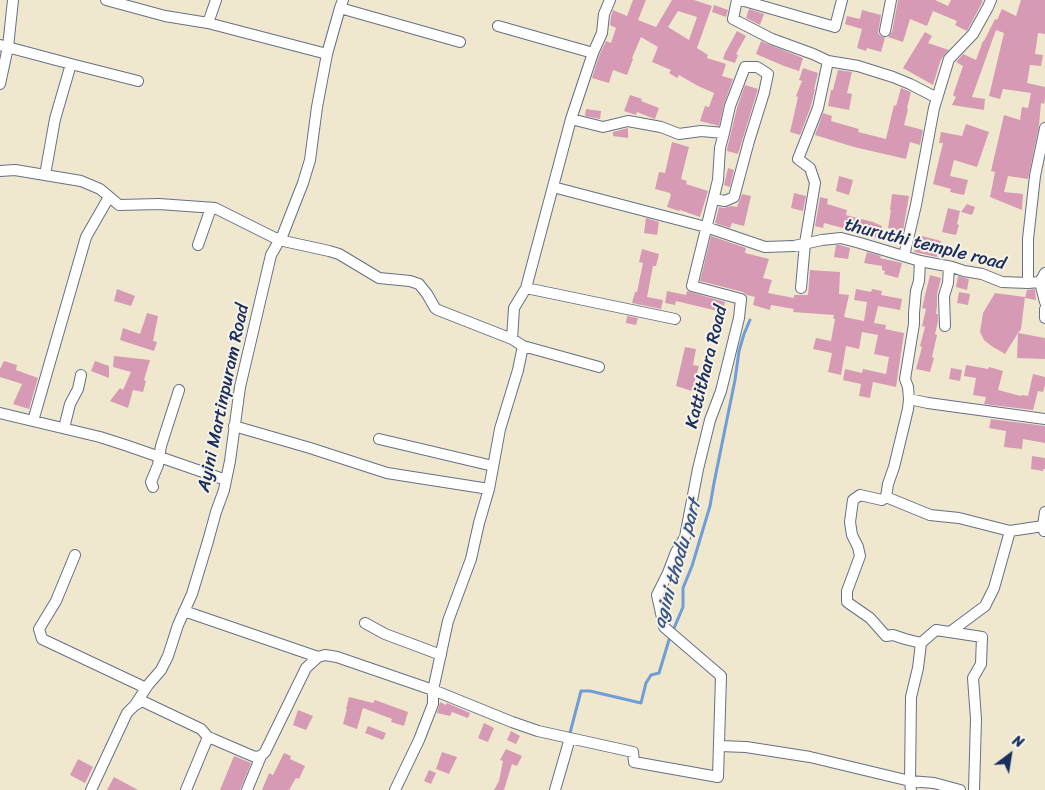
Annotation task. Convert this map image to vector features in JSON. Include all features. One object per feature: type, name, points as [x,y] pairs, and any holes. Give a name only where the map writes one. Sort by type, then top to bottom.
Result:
[{"type":"street","points":[[0,84],[4,46],[13,0]]},
{"type":"street","points":[[106,0],[165,16],[208,23],[327,54]]},
{"type":"street","points":[[208,23],[216,0]]},
{"type":"street","points":[[512,339],[514,308],[526,288],[571,119],[593,53],[602,33],[604,14],[610,0]]},
{"type":"street","points":[[738,0],[733,19],[772,39],[828,61],[858,66],[892,77],[937,98]]},
{"type":"street","points":[[742,0],[835,27],[842,0]]},
{"type":"street","points":[[885,31],[891,0]]},
{"type":"street","points":[[904,256],[916,205],[934,108],[949,59],[973,34],[991,0]]},
{"type":"street","points":[[341,4],[460,42]]},
{"type":"street","name":"Ayini Martinpuram Road","points":[[91,790],[127,713],[161,670],[192,594],[224,490],[240,387],[271,255],[298,198],[308,168],[327,54],[341,4]]},
{"type":"street","points":[[498,26],[593,53]]},
{"type":"street","points":[[4,46],[138,81]]},
{"type":"street","points":[[801,288],[805,243],[815,183],[810,168],[798,159],[818,108],[828,61]]},
{"type":"street","points":[[45,175],[54,118],[71,64]]},
{"type":"street","points":[[571,119],[603,127],[628,121],[661,127],[679,134],[701,131],[724,133],[730,106],[745,67],[758,67],[768,74],[734,197],[725,201],[714,199]]},
{"type":"street","points":[[1028,283],[1028,239],[1045,128]]},
{"type":"street","name":"Kattithara Road","points":[[719,746],[721,676],[664,627],[657,594],[685,537],[710,420],[720,391],[739,318],[741,300],[692,286],[718,180],[720,148],[724,133]]},
{"type":"street","points":[[0,172],[15,170],[81,181],[100,189],[119,205],[159,204],[215,208],[279,240],[339,254],[380,278],[410,281],[419,284],[438,310],[512,339],[522,346],[599,367]]},
{"type":"street","name":"thuruthi temple road","points":[[553,187],[706,227],[765,247],[794,246],[832,238],[841,238],[920,261],[982,274],[1002,282],[1028,283],[1043,278]]},
{"type":"street","points":[[33,421],[86,237],[109,197]]},
{"type":"street","points":[[198,245],[211,208]]},
{"type":"street","points":[[886,497],[910,399],[905,379],[914,324],[920,261]]},
{"type":"street","points":[[945,326],[944,296],[948,282],[949,267]]},
{"type":"street","points":[[1043,278],[1045,302]]},
{"type":"street","points":[[526,288],[675,319]]},
{"type":"street","points":[[1045,309],[1045,318]]},
{"type":"street","points":[[395,790],[419,740],[433,704],[433,690],[448,622],[471,559],[489,489],[500,429],[518,370],[522,346]]},
{"type":"street","points":[[64,428],[70,404],[78,389],[81,375]]},
{"type":"street","points":[[152,487],[151,482],[158,465],[162,440],[179,390]]},
{"type":"street","points":[[910,399],[1045,419]]},
{"type":"street","points":[[0,413],[125,445],[226,480]]},
{"type":"street","points":[[234,426],[387,473],[489,489]]},
{"type":"street","points":[[379,439],[493,466]]},
{"type":"street","points":[[886,497],[882,500],[860,495],[854,500],[850,522],[852,535],[860,556],[847,592],[846,602],[870,618],[886,636],[893,635],[905,640],[921,643]]},
{"type":"street","points":[[886,497],[930,515],[959,518],[1010,531],[1044,528],[1045,512]]},
{"type":"street","points":[[950,632],[985,606],[994,588],[1010,531]]},
{"type":"street","points":[[75,556],[56,601],[39,629],[42,639],[146,688]]},
{"type":"street","points":[[184,611],[318,657]]},
{"type":"street","points":[[364,623],[385,634],[441,655]]},
{"type":"street","points":[[911,785],[911,696],[918,668],[921,643],[936,630],[982,637],[981,664],[973,678],[976,719],[974,790]]},
{"type":"street","points":[[247,790],[261,756],[265,752],[306,668],[323,655],[332,656],[433,690],[538,731],[634,752],[634,762],[718,776],[719,746],[746,748],[810,757],[911,785],[934,783],[960,790]]},
{"type":"street","points":[[134,706],[142,701],[201,729],[208,737],[255,757],[261,756]]},
{"type":"street","points":[[186,790],[208,737]]},
{"type":"street","points":[[555,790],[570,738]]},
{"type":"building","points":[[633,0],[646,0],[638,20],[656,27],[672,0],[694,0],[712,6],[697,48],[708,55],[707,58],[726,64],[722,76],[733,79],[719,126],[700,121],[705,106],[709,107],[714,93],[679,75],[677,78],[669,73],[671,70],[652,62],[658,47],[641,37],[627,75],[613,70],[609,83],[592,78],[606,41],[611,43],[616,28],[610,25],[613,10],[627,16]],"holes":[[[678,11],[697,17],[689,40],[668,27]]]},
{"type":"building","points":[[898,0],[935,0],[948,6],[951,0],[983,1],[967,31],[955,25],[957,21],[933,11],[927,26],[910,19],[903,42],[888,37],[892,32]]},
{"type":"building","points":[[1021,0],[1045,0],[1045,34],[1038,33],[1035,54],[1043,55],[1041,66],[1030,65],[1027,83],[1045,87],[1044,104],[1041,103],[1039,125],[1028,179],[1008,176],[1004,192],[1023,194],[1022,210],[990,197],[995,172],[991,171],[1004,115],[1020,120],[1022,107],[1028,108],[1031,93],[1003,89],[1000,99],[989,96],[1004,33],[996,30],[972,97],[985,99],[984,110],[952,105],[956,97],[953,95],[963,66],[956,62],[963,54],[976,60],[983,41],[1002,9],[1016,16]]},
{"type":"building","points":[[714,5],[728,10],[726,17],[712,12]]},
{"type":"building","points":[[749,9],[764,14],[760,25],[746,18]]},
{"type":"building","points":[[862,10],[881,15],[878,33],[885,38],[881,52],[867,48],[866,51],[857,48],[862,29],[845,24],[847,16],[860,19]]},
{"type":"building","points":[[737,31],[746,36],[736,54],[738,55],[735,63],[723,59]]},
{"type":"building","points":[[925,32],[932,36],[928,43],[949,50],[940,62],[933,85],[903,68]]},
{"type":"building","points":[[761,41],[803,58],[799,71],[756,54]]},
{"type":"building","points":[[803,68],[818,73],[811,106],[800,135],[790,132],[798,97],[796,96],[802,81],[799,80]]},
{"type":"building","points":[[838,70],[852,72],[847,93],[852,94],[849,110],[828,106]]},
{"type":"building","points":[[745,85],[758,89],[738,154],[727,151],[727,149]]},
{"type":"building","points":[[901,88],[911,92],[904,125],[923,130],[920,145],[910,142],[906,159],[854,147],[815,135],[823,113],[832,116],[831,121],[859,129],[858,132],[886,139],[894,105],[896,106]]},
{"type":"building","points":[[630,95],[659,108],[655,119],[637,112],[636,115],[624,111]]},
{"type":"building","points":[[586,109],[601,111],[600,119],[585,116]]},
{"type":"building","points":[[966,124],[989,132],[977,167],[954,160],[950,176],[968,180],[964,195],[950,192],[951,189],[933,184],[943,143],[939,143],[941,132],[962,136]]},
{"type":"building","points":[[628,128],[628,138],[613,136],[613,132]]},
{"type":"building","points":[[672,142],[689,147],[681,179],[687,181],[686,184],[708,191],[700,217],[667,207],[670,193],[655,189],[659,172],[665,173]]},
{"type":"building","points":[[728,168],[734,170],[730,187],[724,185]]},
{"type":"building","points":[[839,176],[853,180],[849,195],[836,191]]},
{"type":"building","points":[[794,193],[806,196],[803,211],[791,208]]},
{"type":"building","points":[[742,194],[751,196],[744,226],[732,223],[730,228],[715,223],[719,207],[737,207]]},
{"type":"building","points":[[892,194],[909,196],[903,231],[888,228]]},
{"type":"building","points":[[820,197],[828,199],[827,204],[847,210],[846,215],[882,226],[877,238],[864,232],[864,235],[850,232],[850,230],[824,223],[823,228],[815,226]]},
{"type":"building","points":[[967,204],[975,207],[972,215],[961,212]]},
{"type":"building","points":[[948,208],[960,211],[956,235],[942,232]]},
{"type":"building","points":[[646,218],[659,222],[657,235],[644,233]]},
{"type":"building","points":[[918,235],[941,241],[937,257],[914,252]]},
{"type":"building","points":[[711,236],[746,248],[745,253],[769,259],[763,278],[772,280],[768,293],[794,298],[794,295],[808,295],[810,270],[840,272],[839,294],[849,295],[844,317],[864,321],[867,302],[854,300],[856,289],[871,292],[872,289],[882,291],[881,295],[902,299],[900,310],[878,306],[874,323],[886,325],[885,329],[904,333],[896,387],[873,382],[870,398],[859,396],[861,384],[843,380],[845,369],[862,373],[863,369],[886,374],[889,357],[874,354],[878,335],[862,332],[859,349],[846,346],[841,375],[828,372],[832,353],[813,349],[816,338],[831,341],[834,315],[793,312],[794,309],[771,305],[770,310],[753,305],[755,297],[743,292],[700,281]]},
{"type":"building","points":[[836,245],[850,248],[848,259],[834,257]]},
{"type":"building","points":[[642,249],[659,254],[656,266],[653,266],[647,297],[663,300],[661,309],[632,303],[635,292],[637,292],[643,263],[639,262]]},
{"type":"building","points":[[867,252],[881,256],[880,258],[902,263],[898,278],[884,274],[885,271],[882,270],[882,266],[864,263]]},
{"type":"building","points":[[930,275],[941,278],[937,294],[936,314],[938,314],[938,321],[935,334],[937,335],[930,372],[916,369],[925,327],[922,326],[926,309],[922,308]]},
{"type":"building","points":[[958,276],[969,279],[967,290],[956,287]]},
{"type":"building","points":[[117,289],[135,296],[131,306],[114,301]]},
{"type":"building","points":[[1035,289],[1036,300],[1025,298],[1027,290]]},
{"type":"building","points":[[667,291],[686,295],[687,291],[725,302],[722,312],[676,301],[675,305],[665,303]]},
{"type":"building","points":[[959,292],[970,294],[968,305],[957,303]]},
{"type":"building","points":[[995,293],[1025,297],[1021,329],[1005,354],[984,340],[980,332],[983,313]]},
{"type":"building","points":[[147,313],[158,316],[153,341],[157,342],[154,351],[120,340],[123,328],[140,334]]},
{"type":"building","points":[[627,316],[638,318],[636,325],[626,323]]},
{"type":"building","points":[[1018,333],[1045,338],[1045,359],[1017,358]]},
{"type":"building","points":[[685,347],[696,349],[693,365],[699,366],[692,391],[676,386]]},
{"type":"building","points":[[114,356],[150,360],[144,380],[146,381],[143,392],[133,390],[128,408],[110,401],[120,388],[123,390],[131,372],[113,367]]},
{"type":"building","points":[[4,361],[17,365],[16,370],[38,378],[29,409],[13,404],[22,384],[0,377],[0,369]]},
{"type":"building","points":[[95,361],[109,366],[109,378],[91,371]]},
{"type":"building","points":[[966,365],[988,369],[989,367],[1003,371],[998,390],[1021,396],[1028,396],[1033,374],[1045,377],[1043,392],[1038,391],[1033,410],[984,404],[986,397],[973,395],[976,378],[964,376]]},
{"type":"building","points":[[951,368],[962,370],[960,381],[949,379]]},
{"type":"building","points":[[991,419],[1045,426],[1045,443],[1023,439],[1022,449],[1004,447],[1006,431],[989,428]]},
{"type":"building","points":[[1032,456],[1045,458],[1045,469],[1043,471],[1031,469]]},
{"type":"building","points":[[349,697],[373,703],[375,700],[408,712],[404,726],[391,722],[392,719],[363,708],[357,729],[343,724]]},
{"type":"building","points":[[440,702],[470,713],[468,718],[452,712],[450,716],[437,713]]},
{"type":"building","points":[[298,710],[313,716],[306,730],[293,725]]},
{"type":"building","points":[[484,723],[494,728],[488,742],[478,738]]},
{"type":"building","points":[[368,726],[386,733],[383,740],[365,733]]},
{"type":"building","points":[[511,731],[520,736],[516,744],[507,740]]},
{"type":"building","points":[[506,749],[522,756],[517,766],[512,764],[504,790],[494,790],[499,781],[503,761],[500,760]]},
{"type":"building","points":[[442,752],[457,757],[449,774],[436,769]]},
{"type":"building","points":[[284,753],[291,756],[290,759],[305,766],[299,779],[296,778],[289,790],[262,790],[269,773],[273,775]]},
{"type":"building","points":[[234,756],[251,763],[240,790],[220,790]]},
{"type":"building","points":[[78,759],[93,767],[85,783],[70,775]]},
{"type":"building","points":[[429,770],[436,773],[431,784],[424,781]]},
{"type":"building","points":[[114,777],[138,790],[107,790]]},
{"type":"waterway","name":"agini thodu part","points":[[570,733],[581,691],[590,691],[641,703],[646,683],[651,675],[659,673],[669,640],[683,607],[683,588],[692,566],[710,506],[739,351],[750,320]]}]
